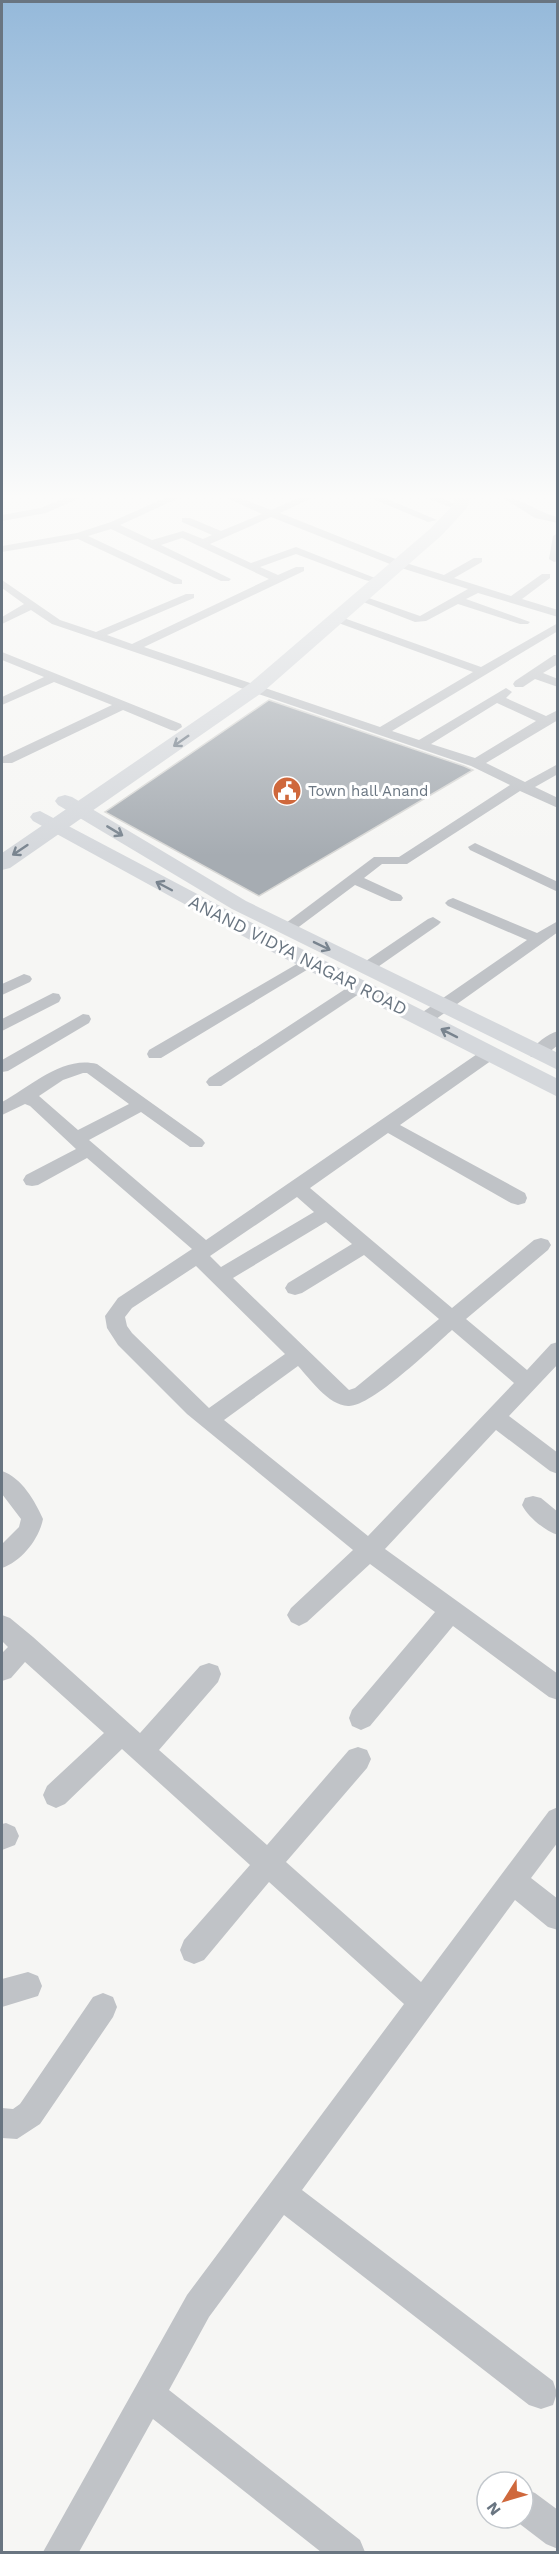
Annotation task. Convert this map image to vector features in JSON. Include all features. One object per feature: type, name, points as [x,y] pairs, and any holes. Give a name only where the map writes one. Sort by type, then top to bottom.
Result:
[{"type":"main road","points":[[73,805],[176,727],[250,686],[326,617]]},
{"type":"main road","points":[[2,863],[48,822],[250,686],[337,619]]},
{"type":"main road","name":"ANAND VIDYA NAGAR ROAD","points":[[73,805],[239,905],[287,929],[362,977],[423,1020],[558,1089]]},
{"type":"main road","points":[[2,845],[48,822]]},
{"type":"main road","name":"ANAND VIDYA NAGAR ROAD","points":[[48,822],[309,962],[362,977],[442,1006],[558,1063]]},
{"type":"street","points":[[49,617],[56,622],[476,764],[558,804]]},
{"type":"street","points":[[98,635],[140,617]]},
{"type":"street","points":[[135,647],[198,617]]},
{"type":"street","points":[[410,617],[422,619],[425,617]]},
{"type":"street","points":[[510,617],[524,622]]},
{"type":"street","points":[[337,619],[482,671]]},
{"type":"street","points":[[382,731],[558,626]]},
{"type":"street","points":[[2,656],[176,727]]},
{"type":"street","points":[[519,684],[558,658]]},
{"type":"street","points":[[534,674],[558,683]]},
{"type":"street","points":[[2,701],[54,677]]},
{"type":"street","points":[[421,744],[501,695],[553,718]]},
{"type":"street","points":[[7,760],[123,705]]},
{"type":"street","points":[[476,764],[553,718]]},
{"type":"street","points":[[287,929],[379,860],[402,861],[522,787],[558,768]]},
{"type":"street","points":[[475,847],[558,888]]},
{"type":"street","points":[[355,880],[396,898]]},
{"type":"street","points":[[453,903],[538,939]]},
{"type":"street","points":[[215,1082],[362,977],[433,922]]},
{"type":"street","points":[[423,1020],[558,925]]},
{"type":"street","points":[[155,1054],[309,962]]},
{"type":"street","points":[[2,990],[24,979]]},
{"type":"street","points":[[2,1026],[53,998]]},
{"type":"street","points":[[2,1067],[83,1019]]},
{"type":"street","points":[[537,1053],[558,1036]]},
{"type":"street","points":[[489,1054],[298,1188],[125,1303],[115,1316],[117,1328],[125,1339],[208,1420],[369,1550],[558,1689]]},
{"type":"street","points":[[2,1109],[82,1066],[91,1068],[196,1143]]},
{"type":"street","points":[[25,1097],[36,1102],[201,1252],[219,1277],[340,1395],[355,1398],[453,1320],[541,1245]]},
{"type":"street","points":[[32,1180],[142,1104]]},
{"type":"street","points":[[387,1125],[518,1198]]},
{"type":"street","points":[[298,1188],[527,1382]]},
{"type":"street","points":[[219,1277],[327,1213]]},
{"type":"street","points":[[295,1288],[366,1245]]},
{"type":"street","points":[[208,1420],[298,1355]]},
{"type":"street","points":[[299,1615],[369,1550],[527,1382],[555,1357]]},
{"type":"street","points":[[494,1417],[558,1465]]},
{"type":"street","points":[[2,1480],[25,1505],[32,1519],[29,1532],[2,1558]]},
{"type":"street","points":[[533,1506],[558,1526]]},
{"type":"street","points":[[361,1718],[451,1611]]},
{"type":"street","points":[[2,1626],[423,2002]]},
{"type":"street","points":[[2,1670],[25,1645]]},
{"type":"street","points":[[142,1750],[209,1674]]},
{"type":"street","points":[[56,1796],[122,1732]]},
{"type":"street","points":[[194,1950],[358,1759]]},
{"type":"street","points":[[60,2553],[198,2306],[558,1820]]},
{"type":"street","points":[[513,1881],[558,1917]]},
{"type":"street","points":[[2,1993],[28,1986]]},
{"type":"street","points":[[2,2123],[17,2124],[30,2114],[103,2007]]},
{"type":"street","points":[[282,2193],[541,2393]]},
{"type":"street","points":[[149,2395],[348,2553]]},
{"type":"street","points":[[535,2514],[558,2532]]},
{"type":"building","name":"Town hall Anand","points":[[269,700],[473,770],[259,896],[105,812]]},
{"type":"place","name":"Town hall Anand","points":[[287,791]]}]
